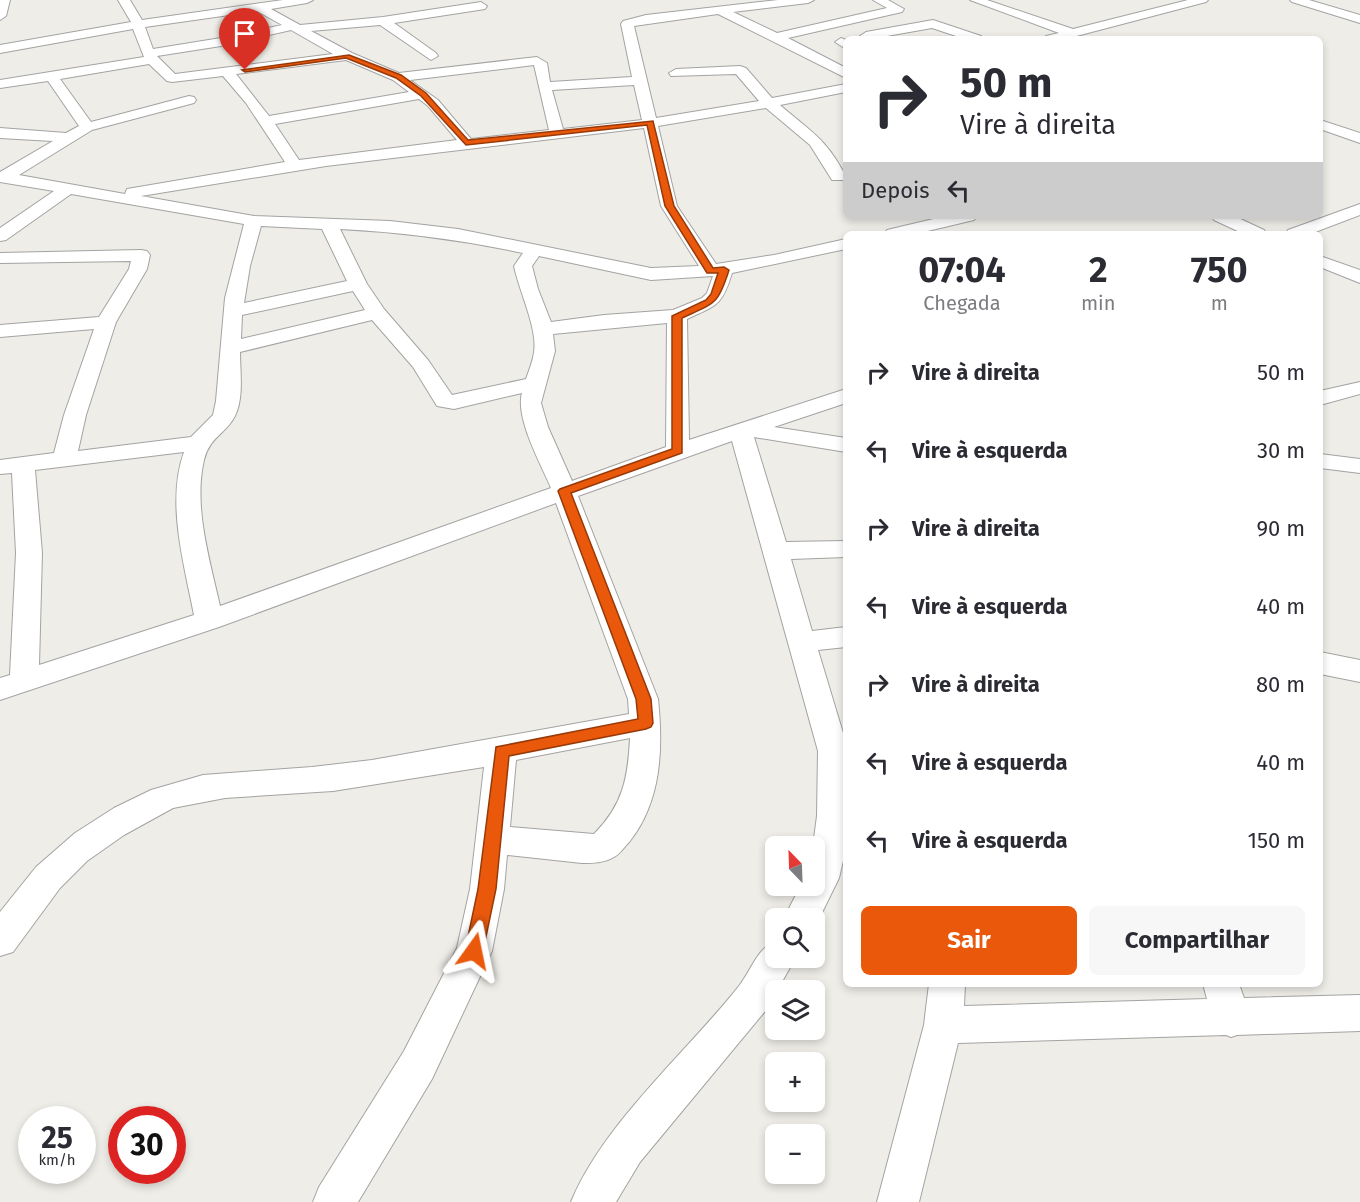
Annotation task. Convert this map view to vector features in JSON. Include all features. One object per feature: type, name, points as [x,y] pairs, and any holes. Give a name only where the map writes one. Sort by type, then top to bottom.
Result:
[{"type":"street","points":[[0,16],[4,0]]},
{"type":"street","points":[[124,0],[132,9],[150,57],[172,78],[347,56]]},
{"type":"street","points":[[0,49],[137,24],[203,8],[259,7],[280,2],[307,0]]},
{"type":"street","points":[[703,0],[843,72]]},
{"type":"street","points":[[543,329],[604,321],[677,316],[709,302],[716,295],[717,270],[669,206],[629,23],[646,18],[808,0]]},
{"type":"street","points":[[776,37],[898,9],[879,0]]},
{"type":"street","points":[[976,0],[1078,36]]},
{"type":"street","points":[[1063,36],[1202,0]]},
{"type":"street","points":[[1296,0],[1360,19]]},
{"type":"street","points":[[0,84],[150,57],[295,27],[383,21],[481,6]]},
{"type":"street","points":[[259,7],[347,56],[398,77],[423,94],[466,142]]},
{"type":"street","points":[[865,18],[890,31]]},
{"type":"street","points":[[372,65],[436,55],[383,21]]},
{"type":"street","points":[[864,36],[937,24],[969,36]]},
{"type":"street","points":[[398,77],[537,61],[540,63],[557,132]]},
{"type":"street","points":[[676,73],[738,70],[770,103],[818,141],[829,156],[838,177]]},
{"type":"street","points":[[227,72],[251,100],[295,165]]},
{"type":"street","points":[[51,75],[54,90],[87,127]]},
{"type":"street","points":[[544,86],[641,81]]},
{"type":"street","points":[[117,197],[295,165],[466,142],[650,122],[843,89]]},
{"type":"street","points":[[265,122],[423,94]]},
{"type":"street","points":[[2,177],[87,127],[189,100]]},
{"type":"street","points":[[1323,125],[1360,138]]},
{"type":"street","points":[[0,133],[67,138]]},
{"type":"street","points":[[2,177],[254,220],[412,229],[458,234],[651,274],[717,270],[843,245]]},
{"type":"street","points":[[0,236],[68,189]]},
{"type":"street","points":[[1302,231],[1360,209]]},
{"type":"street","points":[[906,231],[956,219]]},
{"type":"street","points":[[1226,219],[1252,231]]},
{"type":"street","points":[[209,620],[194,542],[189,489],[191,468],[198,443],[225,412],[231,367],[230,348],[234,311],[242,255],[254,220]]},
{"type":"street","points":[[329,225],[358,284],[377,313],[421,364],[444,401],[454,402],[537,383]]},
{"type":"street","points":[[494,839],[585,849],[603,847],[619,831],[635,803],[642,775],[646,723],[643,699],[564,491],[537,427],[530,403],[545,351],[543,329],[528,289],[523,266],[534,249]]},
{"type":"street","points":[[0,258],[141,255],[138,269],[106,322],[63,459]]},
{"type":"street","points":[[1323,262],[1360,277]]},
{"type":"street","points":[[234,311],[358,284]]},
{"type":"street","points":[[230,348],[377,313]]},
{"type":"street","points":[[677,316],[678,451]]},
{"type":"street","points":[[0,331],[106,322]]},
{"type":"street","points":[[1323,397],[1360,388]]},
{"type":"street","points":[[198,443],[11,466],[29,553],[12,684],[209,620],[564,491],[843,397]]},
{"type":"street","points":[[743,431],[843,445]]},
{"type":"street","points":[[743,431],[800,642],[833,751],[836,803],[830,855],[814,899],[808,908]]},
{"type":"street","points":[[1323,461],[1360,466]]},
{"type":"street","points":[[775,551],[843,549]]},
{"type":"street","points":[[800,642],[843,637]]},
{"type":"street","points":[[1323,664],[1360,671]]},
{"type":"street","points":[[0,940],[38,890],[67,858],[118,823],[162,799],[204,787],[329,779],[409,768],[646,723]]},
{"type":"street","points":[[334,1202],[418,1065],[474,951],[487,889],[494,839],[501,751]]},
{"type":"street","points":[[592,1202],[626,1148],[753,997],[771,968]]},
{"type":"street","points":[[898,1202],[943,1025],[947,987]]},
{"type":"street","points":[[943,1025],[1226,1001],[1360,1013]]},
{"type":"route","points":[[245,70],[347,56],[398,77],[423,94],[466,142],[650,122],[669,206],[711,271],[724,270],[716,295],[709,302],[677,316],[678,451],[564,491],[643,699],[646,723],[501,751],[494,839],[487,889],[474,951]]}]
